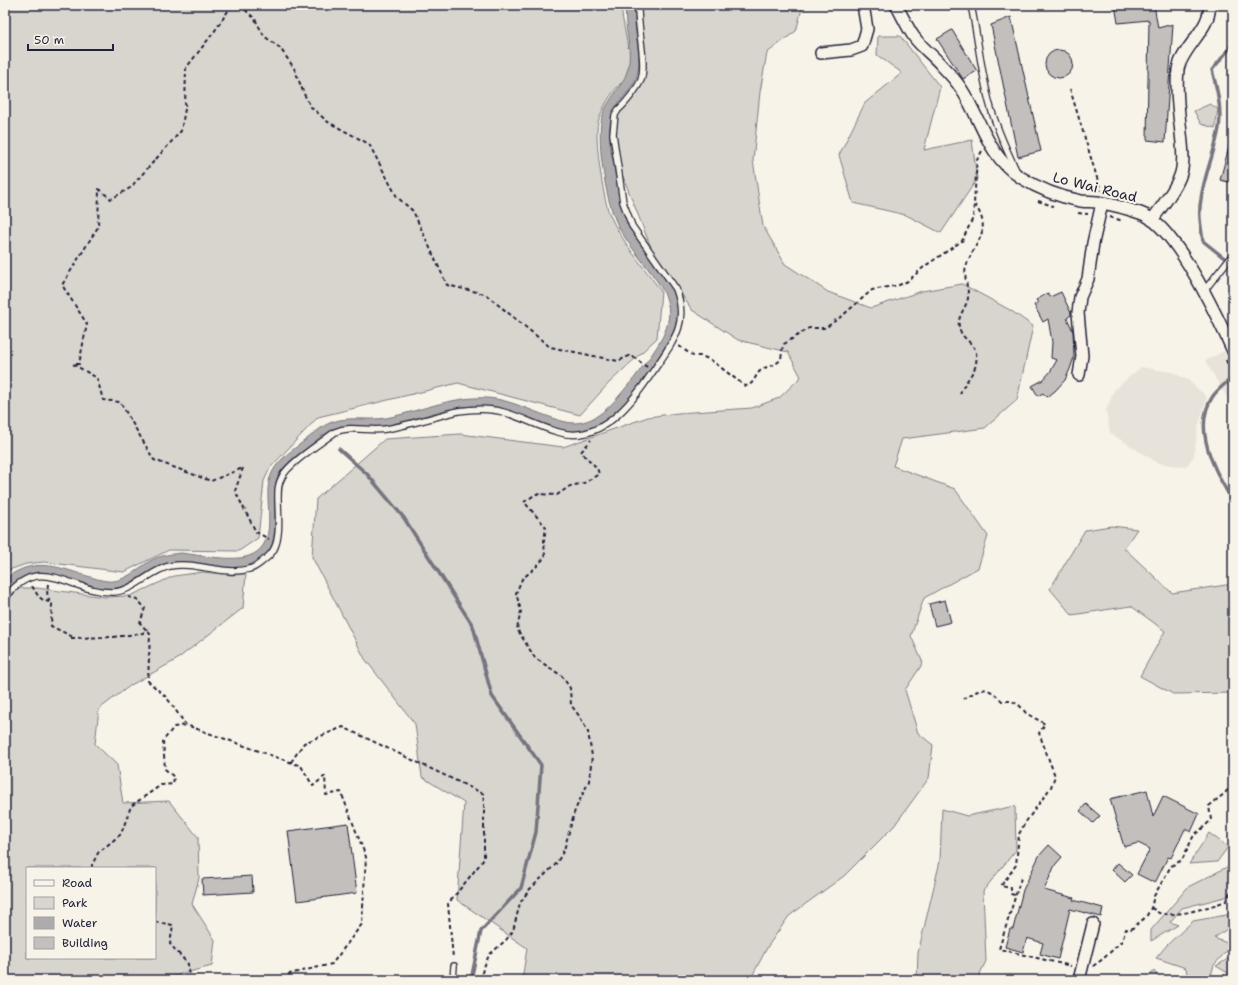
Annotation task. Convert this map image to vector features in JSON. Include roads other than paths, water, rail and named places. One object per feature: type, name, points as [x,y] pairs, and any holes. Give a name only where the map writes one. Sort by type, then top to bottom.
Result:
[{"type":"street","points":[[821,53],[851,50],[862,46],[867,29],[863,5]]},
{"type":"street","name":"Lo Wai Road","points":[[896,5],[914,37],[944,67],[962,89],[989,144],[1002,162],[1019,176],[1040,188],[1063,197],[1082,201],[1102,199],[1142,213],[1162,229],[1176,246],[1204,291],[1229,354]]},
{"type":"street","points":[[1152,220],[1174,190],[1181,175],[1183,161],[1178,100],[1178,69],[1181,60],[1201,30],[1210,11],[1209,5]]},
{"type":"street","points":[[1079,375],[1082,356],[1078,313],[1080,296],[1088,279],[1093,242],[1102,199]]},
{"type":"street","points":[[1079,980],[1093,924]]},
{"type":"lane","points":[[5,598],[19,583],[36,576],[47,576],[100,591],[113,592],[132,587],[162,569],[170,566],[234,571],[256,567],[274,550],[278,529],[278,488],[283,475],[289,467],[335,432],[340,430],[352,428],[371,430],[387,428],[458,411],[479,409],[503,412],[567,434],[590,432],[602,428],[629,403],[643,387],[673,342],[680,324],[681,314],[676,289],[632,226],[623,202],[613,142],[615,115],[640,82],[642,75],[643,61],[638,19],[638,5]]},
{"type":"lane","points":[[970,5],[982,72],[990,105],[1004,144],[1019,176]]},
{"type":"lane","points":[[1204,291],[1233,254]]},
{"type":"lane","points":[[453,980],[454,966]]},
{"type":"water","points":[[626,5],[636,5],[635,21],[639,64],[636,79],[633,85],[617,105],[610,122],[609,133],[611,150],[623,210],[636,237],[674,292],[678,304],[678,317],[676,326],[668,344],[626,403],[605,421],[583,431],[561,429],[498,409],[473,406],[446,410],[380,427],[341,427],[332,430],[319,438],[288,463],[279,474],[275,486],[275,526],[273,539],[269,550],[261,560],[248,566],[238,568],[218,567],[189,562],[170,563],[163,565],[130,585],[123,588],[112,589],[99,588],[66,578],[45,574],[34,575],[24,577],[5,592],[5,579],[15,572],[35,566],[55,567],[100,580],[114,581],[125,578],[154,559],[167,555],[181,553],[216,558],[242,558],[259,551],[268,534],[268,491],[271,474],[290,452],[319,429],[332,422],[346,419],[386,418],[468,398],[502,400],[561,421],[575,423],[592,419],[606,410],[634,378],[654,351],[665,332],[669,313],[668,303],[664,292],[620,230],[612,212],[602,164],[600,133],[601,120],[605,108],[625,78],[628,68],[629,45],[625,13]]},
{"type":"waterway","points":[[1233,40],[1230,48],[1212,70],[1216,84],[1220,121],[1202,190],[1200,204],[1200,220],[1203,241],[1233,265]]},
{"type":"waterway","points":[[1233,377],[1213,396],[1207,409],[1204,422],[1205,436],[1213,464],[1233,501]]},
{"type":"waterway","points":[[339,449],[367,474],[404,518],[473,626],[492,696],[541,765],[536,832],[521,888],[481,931],[471,980]]}]
